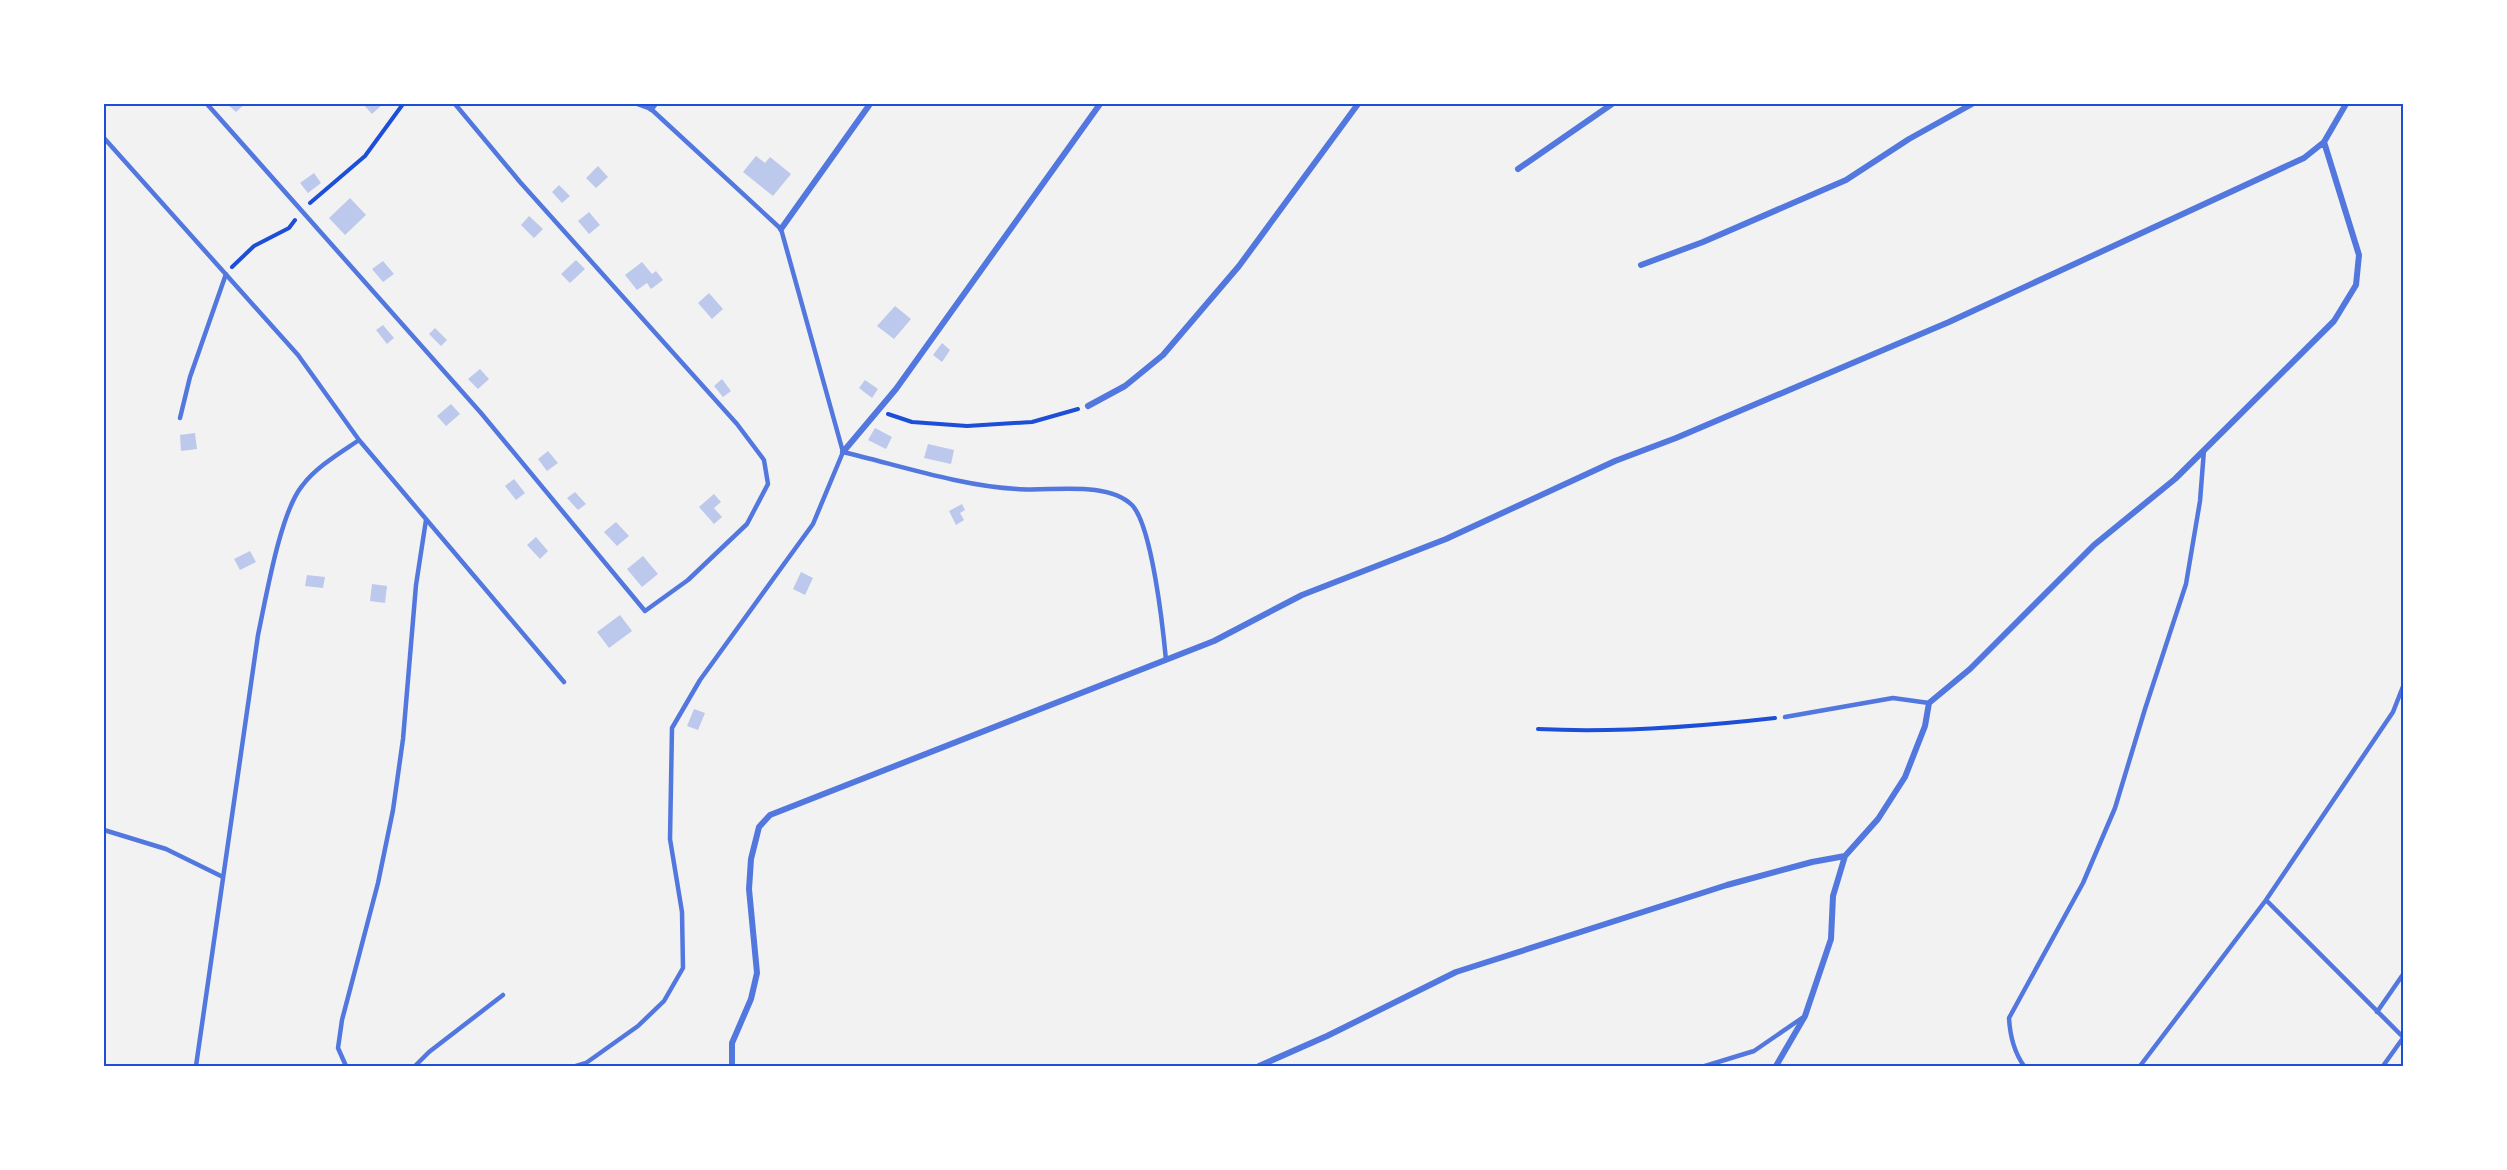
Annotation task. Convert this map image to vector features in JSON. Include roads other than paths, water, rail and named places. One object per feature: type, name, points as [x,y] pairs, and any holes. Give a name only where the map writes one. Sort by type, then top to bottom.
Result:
[{"type":"street","points":[[781,229],[870,104]]},
{"type":"street","points":[[843,452],[878,411],[1100,104]]},
{"type":"street","points":[[1088,406],[1125,386],[1163,355],[1239,266],[1358,104]]},
{"type":"street","points":[[1518,169],[1612,104]]},
{"type":"street","points":[[1641,266],[1703,242],[1846,180],[1972,104]]},
{"type":"street","points":[[732,1066],[732,1043],[751,999],[757,973],[749,889],[751,859],[759,827],[770,815],[1214,641],[1302,595],[1446,539],[1615,461],[1676,438],[1949,322],[2304,158],[2324,142],[2346,104]]},
{"type":"street","points":[[1776,1066],[1804,1016],[1831,939],[1833,896],[1845,856],[1878,819],[1905,777],[1925,726],[1929,703],[1970,669],[2094,545],[2175,478],[2204,450],[2334,321],[2356,285],[2359,255],[2324,142]]},
{"type":"street","points":[[1259,1066],[1327,1036],[1456,972],[1727,885],[1812,862],[1845,856]]},
{"type":"lane","points":[[207,104],[481,412],[645,611],[688,580],[747,524],[768,484],[764,460],[737,424],[520,182],[455,104]]},
{"type":"lane","points":[[576,1066],[586,1063],[638,1026],[664,1001],[683,968],[682,912],[670,839],[672,728],[700,680],[813,524],[843,452],[781,229],[653,106],[637,104]]},
{"type":"lane","points":[[104,138],[298,355],[359,440],[564,682]]},
{"type":"lane","points":[[180,418],[190,377],[225,274]]},
{"type":"lane","points":[[196,1066],[258,635],[273,567],[288,511],[301,486],[333,458],[359,440]]},
{"type":"lane","points":[[2024,1066],[2018,1058],[2010,1035],[2009,1018],[2083,883],[2115,808],[2186,584],[2200,501],[2204,450]]},
{"type":"lane","points":[[843,452],[956,479],[1016,489],[1101,490],[1120,496],[1132,506],[1140,519],[1154,573],[1166,660]]},
{"type":"lane","points":[[346,1066],[339,1048],[342,1020],[378,884],[393,810],[404,739],[416,585],[426,520]]},
{"type":"lane","points":[[2140,1066],[2266,900],[2393,712],[2403,684]]},
{"type":"lane","points":[[1785,717],[1893,698],[1929,703]]},
{"type":"lane","points":[[104,830],[166,849],[224,877]]},
{"type":"lane","points":[[2266,900],[2403,1038],[2383,1066]]},
{"type":"lane","points":[[2378,1012],[2403,973]]},
{"type":"lane","points":[[415,1066],[429,1052],[503,995]]},
{"type":"lane","points":[[1705,1066],[1754,1051],[1804,1016]]}]
